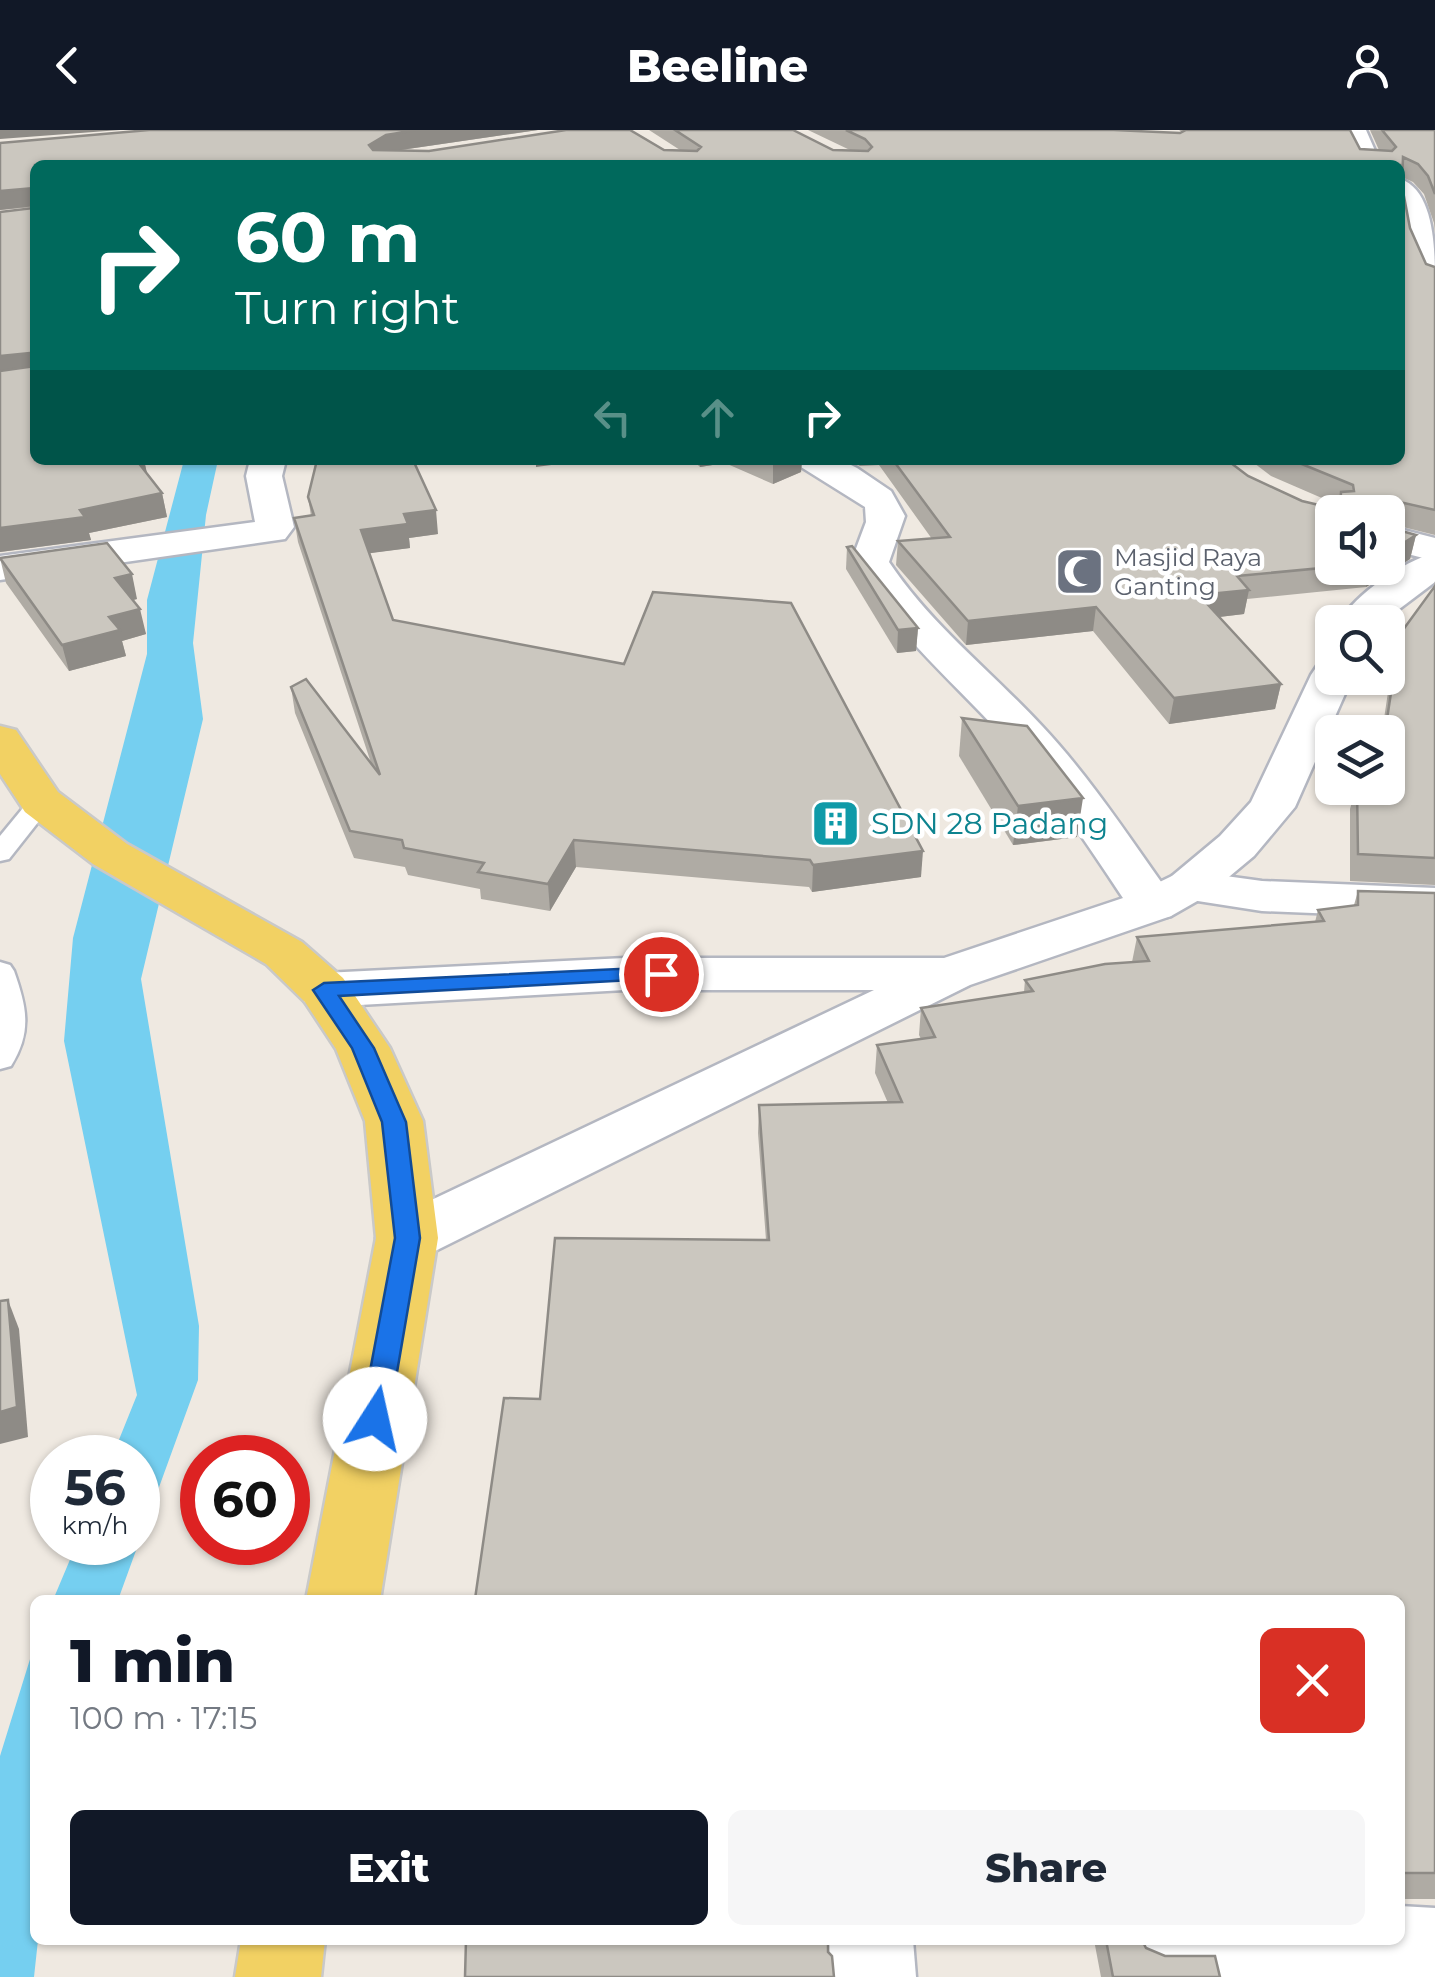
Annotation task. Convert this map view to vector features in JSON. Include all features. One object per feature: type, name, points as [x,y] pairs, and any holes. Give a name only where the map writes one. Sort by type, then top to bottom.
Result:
[{"type":"main road","points":[[0,739],[41,802],[110,854],[304,971],[363,1048],[394,1122],[407,1238],[344,1595]]},
{"type":"main road","points":[[278,1977],[282,1945]]},
{"type":"street","points":[[1354,130],[1369,160]]},
{"type":"street","points":[[1405,192],[1422,220],[1424,256],[1435,276]]},
{"type":"street","points":[[0,568],[240,537],[275,529],[264,476],[267,465]]},
{"type":"street","points":[[822,465],[873,492],[884,503],[886,516],[870,562],[881,581],[955,666],[1171,896],[1435,904]]},
{"type":"street","points":[[1405,542],[1435,550]]},
{"type":"street","points":[[1377,605],[1435,566]]},
{"type":"street","points":[[407,1238],[952,974],[1171,896],[1237,846],[1272,807],[1323,695]]},
{"type":"street","points":[[304,971],[952,974]]},
{"type":"street","points":[[871,1945],[873,1977]]},
{"type":"street","points":[[1302,1945],[1435,1950]]},
{"type":"lane","points":[[0,854],[41,802]]},
{"type":"lane","points":[[0,971],[16,1022],[10,1046],[0,1060]]},
{"type":"water","points":[[183,465],[217,465],[206,515],[193,643],[203,719],[141,979],[199,1326],[198,1380],[160,1484],[160,1435],[121,1435],[137,1395],[64,1041],[73,938],[147,654],[147,600]]},
{"type":"water","points":[[68,1565],[131,1565],[120,1595],[55,1595]]},
{"type":"water","points":[[30,1659],[30,1945],[37,1945],[34,1977],[0,1977],[0,1756]]},
{"type":"building","points":[[149,130],[417,130],[386,135],[369,145],[373,150],[429,151],[566,130],[630,130],[664,150],[697,151],[701,147],[675,130],[793,130],[833,150],[868,151],[872,147],[865,139],[846,130],[1350,130],[1360,149],[1392,151],[1396,147],[1382,130],[1435,130],[1435,194],[1418,164],[1403,157],[30,160],[30,188],[0,191],[0,143]]},
{"type":"building","points":[[1405,202],[1410,228],[1426,264],[1435,267],[1435,510],[1405,503],[1405,495],[1341,495],[1354,491],[1353,485],[1304,465],[1405,465]]},
{"type":"building","points":[[30,208],[30,353],[0,356],[0,212]]},
{"type":"building","points":[[30,360],[30,465],[140,465],[162,493],[80,510],[85,517],[0,528],[0,371],[29,367]]},
{"type":"building","points":[[316,465],[415,465],[436,510],[404,514],[408,524],[361,530],[393,620],[624,664],[653,592],[791,603],[923,851],[813,865],[810,860],[574,840],[548,884],[478,872],[484,863],[404,848],[402,840],[350,831],[291,687],[306,679],[380,775],[294,518],[314,515],[308,497]]},
{"type":"building","points":[[897,465],[1234,465],[1248,476],[1315,504],[1315,569],[1237,576],[1249,590],[1199,595],[1281,684],[1174,698],[1096,607],[968,621],[898,541],[950,537]]},
{"type":"building","points":[[107,543],[132,574],[115,578],[140,609],[109,617],[120,630],[62,645],[0,558]]},
{"type":"building","points":[[852,546],[918,628],[898,630],[847,547]]},
{"type":"building","points":[[1435,586],[1435,858],[1358,854],[1357,805],[1405,805],[1405,715],[1388,715],[1391,695],[1405,695],[1405,627]]},
{"type":"building","points":[[962,718],[1027,726],[1083,798],[1018,806]]},
{"type":"building","points":[[1358,891],[1435,893],[1435,1873],[1405,1873],[1405,1595],[476,1595],[504,1398],[540,1399],[555,1238],[769,1240],[759,1105],[902,1102],[877,1045],[935,1037],[921,1008],[1033,991],[1025,980],[1105,964],[1149,961],[1137,937],[1324,921],[1318,910],[1358,905]]},
{"type":"building","points":[[8,1300],[17,1407],[0,1412],[0,1301]]},
{"type":"building","points":[[466,1945],[828,1945],[834,1977],[465,1977]]},
{"type":"building","points":[[1107,1945],[1144,1945],[1165,1956],[1215,1956],[1220,1977],[1113,1977]]},
{"type":"place","name":"Masjid Raya Ganting","points":[[1079,571]]},
{"type":"place","name":"SDN 28 Padang","points":[[836,823]]},
{"type":"route","points":[[375,1419],[407,1238],[394,1122],[363,1048],[324,990],[661,974]]}]
